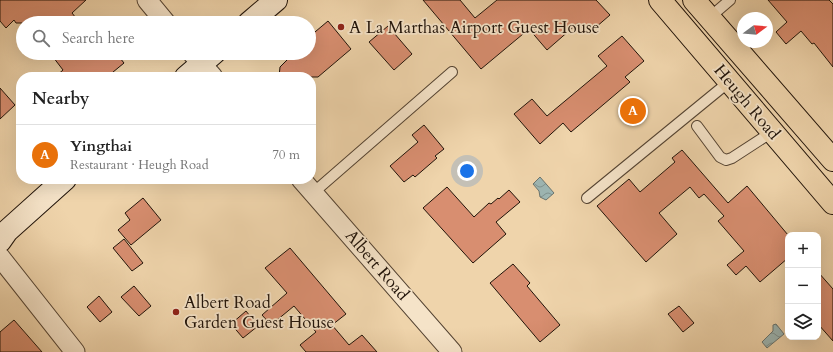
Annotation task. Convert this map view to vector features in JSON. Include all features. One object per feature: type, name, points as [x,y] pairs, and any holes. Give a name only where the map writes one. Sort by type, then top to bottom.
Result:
[{"type":"main road","name":"Heugh Road","points":[[660,0],[833,203]]},
{"type":"main road","name":"Heugh Road","points":[[694,0],[833,160]]},
{"type":"street","points":[[147,0],[160,16]]},
{"type":"street","points":[[257,16],[276,0]]},
{"type":"street","points":[[2,236],[59,184]]},
{"type":"street","name":"Albert Road","points":[[307,186],[452,352]]},
{"type":"street","points":[[0,257],[75,352]]},
{"type":"lane","points":[[709,18],[730,0]]},
{"type":"lane","points":[[316,179],[452,72]]},
{"type":"lane","points":[[587,198],[730,82]]},
{"type":"lane","points":[[697,126],[720,157],[726,160],[732,158],[772,132]]},
{"type":"water","points":[[540,177],[554,193],[546,200],[540,197],[539,191],[533,184]]},
{"type":"water","points":[[776,324],[784,334],[767,348],[762,342],[773,331],[773,325]]},
{"type":"building","points":[[0,0],[86,0],[72,13],[74,16],[16,16],[16,23],[14,20],[6,28],[0,21]]},
{"type":"building","points":[[423,0],[460,0],[475,18],[497,0],[596,0],[610,15],[588,34],[578,23],[547,50],[529,29],[481,69]]},
{"type":"building","points":[[768,0],[829,0],[833,4],[833,67],[814,43],[812,44],[801,31],[786,44],[776,32],[787,22]]},
{"type":"building","points":[[328,21],[351,49],[318,77],[316,77],[316,72],[280,72],[280,67],[287,60],[316,60],[316,31]]},
{"type":"building","points":[[388,26],[412,54],[394,70],[369,42]]},
{"type":"building","points":[[622,36],[644,61],[625,77],[630,82],[571,132],[563,123],[540,144],[514,114],[532,99],[547,116],[607,66],[598,56]]},
{"type":"building","points":[[55,60],[122,60],[124,63],[113,72],[61,72],[63,70]]},
{"type":"building","points":[[0,88],[15,105],[0,119]]},
{"type":"building","points":[[424,125],[444,149],[435,156],[437,158],[415,177],[413,175],[404,182],[390,166],[418,142],[412,135]]},
{"type":"building","points":[[682,150],[728,203],[747,186],[785,232],[785,261],[760,282],[746,266],[736,275],[727,265],[744,251],[718,221],[724,216],[704,194],[699,198],[690,187],[659,213],[677,234],[646,262],[597,206],[629,179],[640,192],[675,162],[672,158]]},
{"type":"building","points":[[447,187],[474,217],[489,203],[491,204],[498,198],[499,199],[509,190],[520,202],[496,222],[506,234],[473,263],[423,208]]},
{"type":"building","points":[[143,198],[161,220],[131,245],[118,230],[130,220],[125,213]]},
{"type":"building","points":[[124,239],[143,263],[132,271],[113,248]]},
{"type":"building","points":[[290,248],[346,314],[332,325],[349,345],[362,335],[377,352],[306,352],[300,345],[316,332],[294,306],[271,325],[262,315],[287,293],[265,268]]},
{"type":"building","points":[[513,264],[530,283],[527,286],[560,325],[540,342],[490,283]]},
{"type":"building","points":[[821,275],[833,289],[833,341],[821,327]]},
{"type":"building","points":[[134,286],[151,306],[139,316],[121,297]]},
{"type":"building","points":[[99,296],[112,312],[100,322],[87,307]]},
{"type":"building","points":[[679,306],[694,323],[683,332],[668,314]]},
{"type":"building","points":[[246,311],[258,326],[243,338],[231,324]]},
{"type":"building","points":[[14,320],[42,352],[0,352],[0,332]]},
{"type":"place","name":"A La Marthas Airport Guest House","points":[[341,27]]},
{"type":"place","name":"Yingthai","points":[[633,111]]},
{"type":"place","name":"Albert Road Garden Guest House","points":[[176,312]]}]
